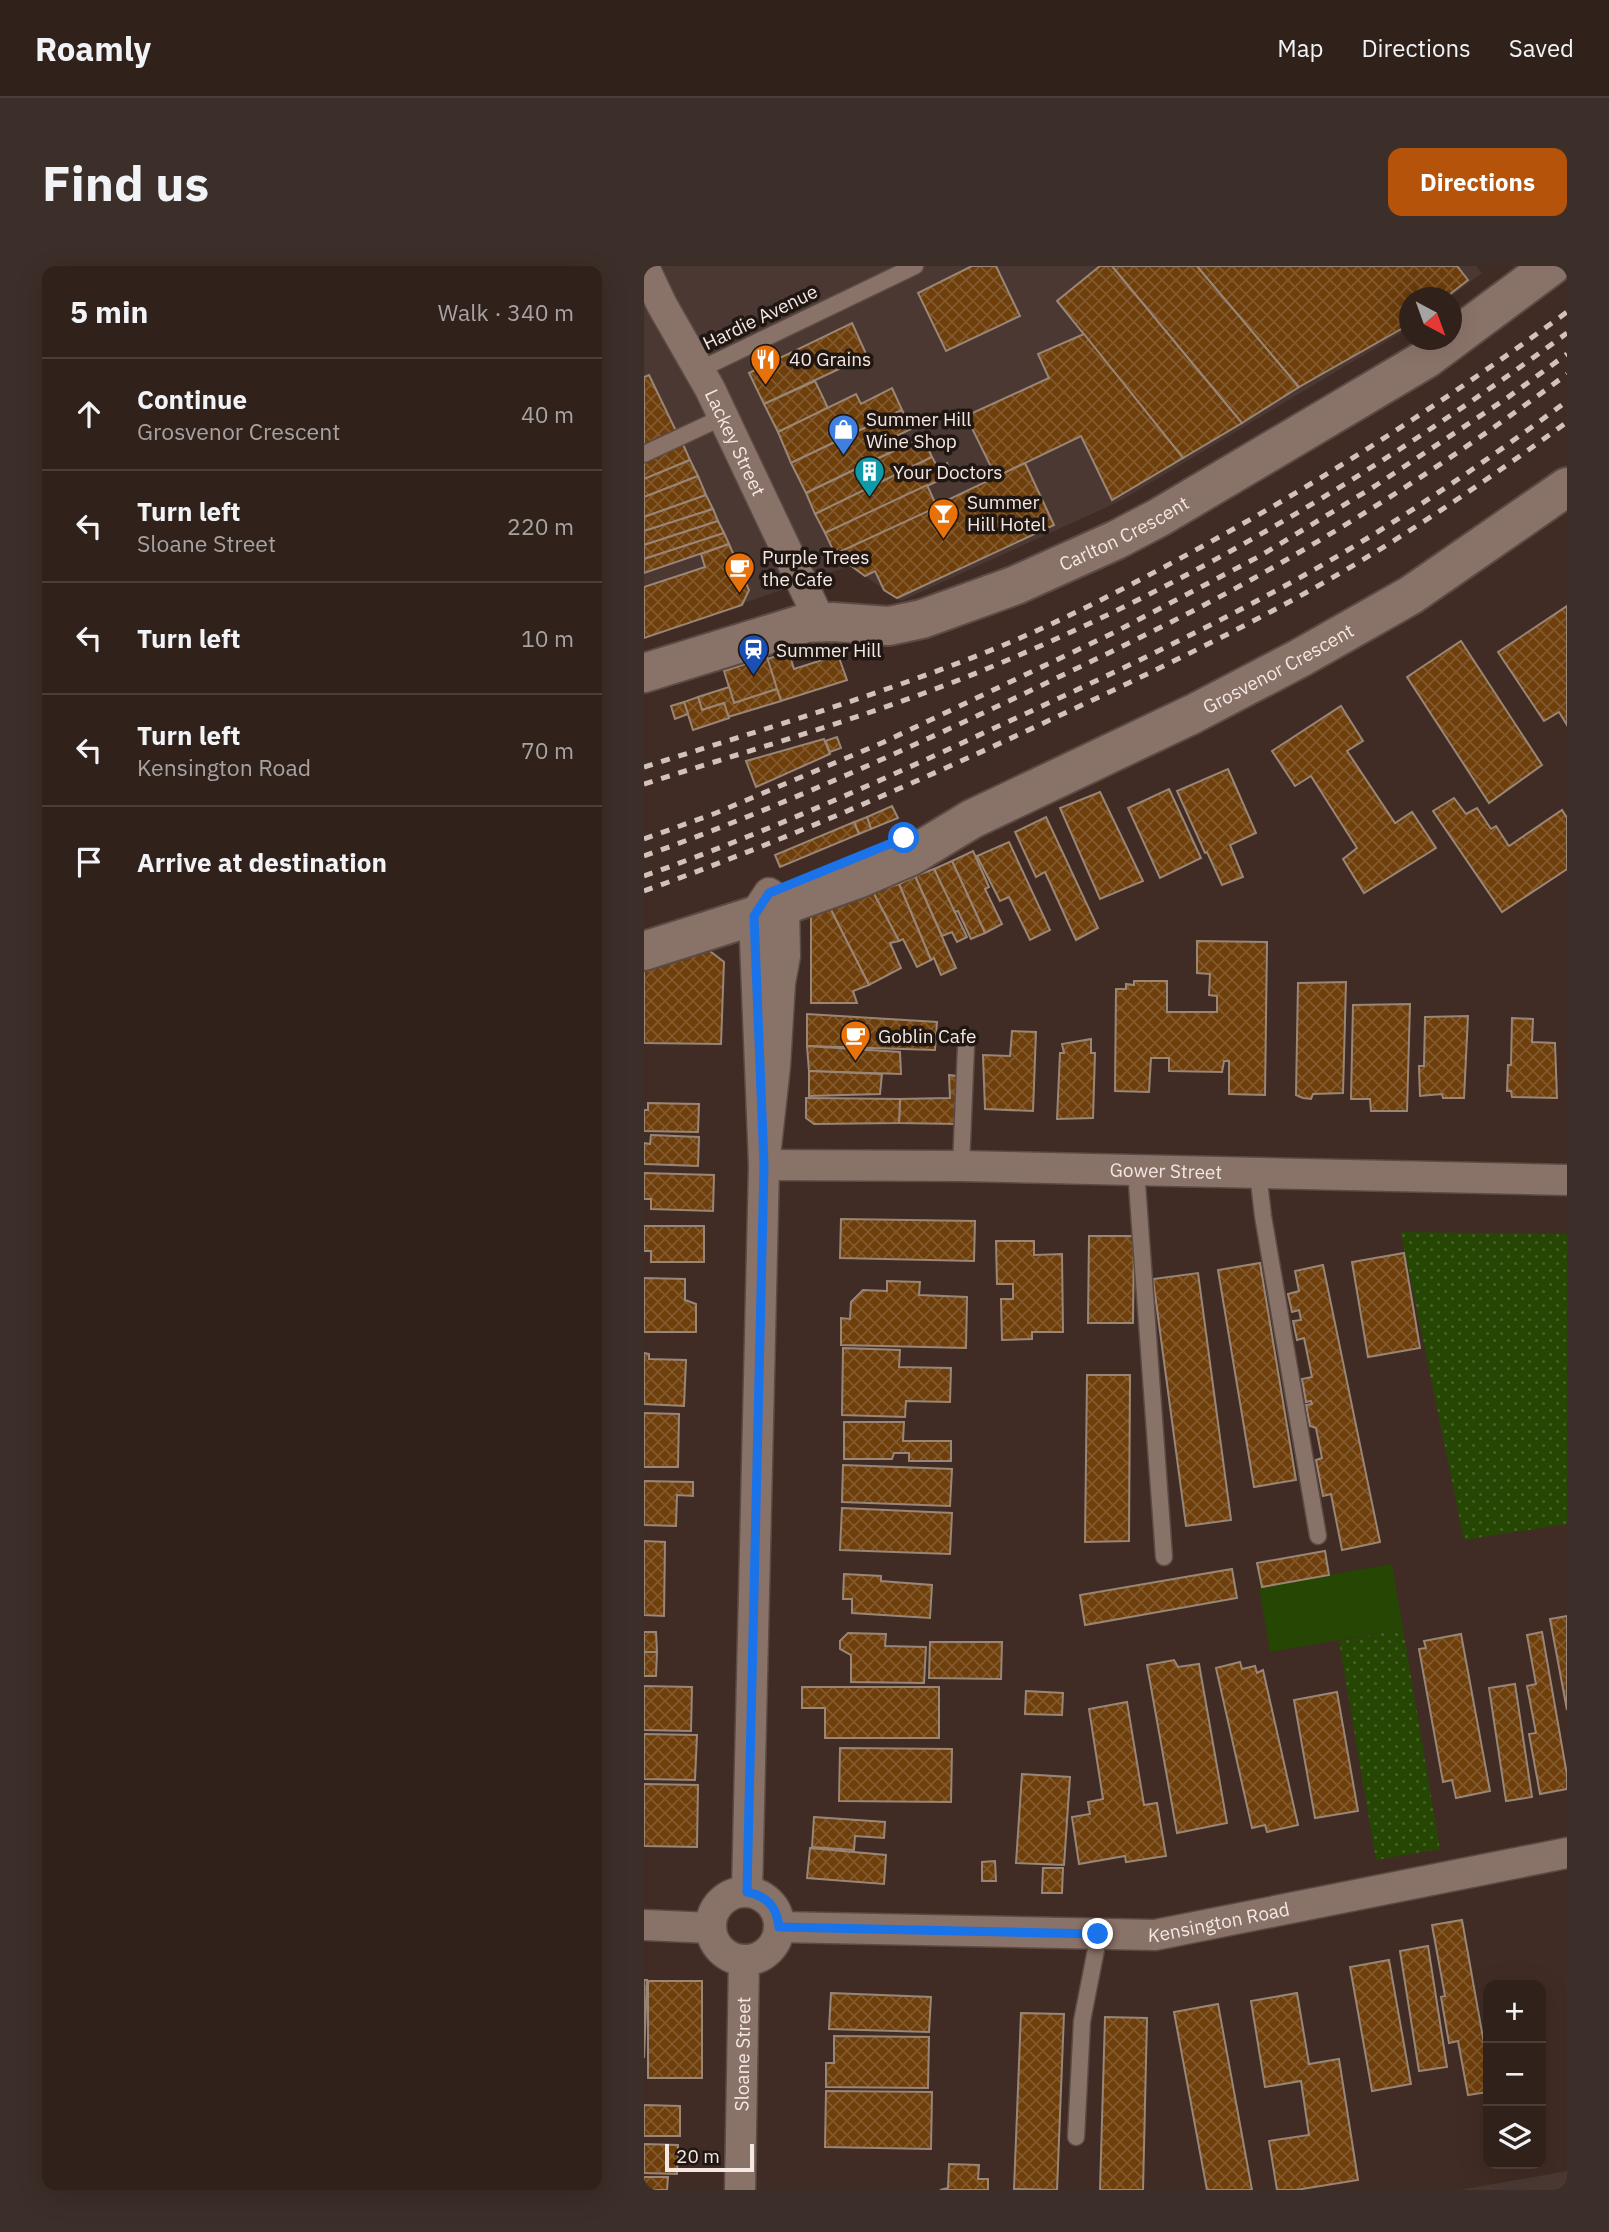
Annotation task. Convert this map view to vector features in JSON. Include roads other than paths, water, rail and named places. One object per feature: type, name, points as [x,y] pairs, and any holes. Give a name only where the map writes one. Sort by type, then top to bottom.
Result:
[{"type":"street","name":"Carlton Crescent","points":[[644,673],[772,632],[820,621],[889,626],[922,620],[1016,585],[1158,518],[1426,359],[1551,266]]},
{"type":"street","name":"Lackey Street","points":[[644,267],[723,416],[820,621]]},
{"type":"street","name":"Grosvenor Crescent","points":[[644,951],[769,905],[860,878],[911,856],[972,819],[1193,714],[1300,658],[1411,595],[1567,487]]},
{"type":"street","name":"Grosvenor Crescent","points":[[644,933],[720,907],[769,905]]},
{"type":"street","points":[[747,1892],[764,1165],[775,1066],[780,983],[785,956],[769,905]]},
{"type":"street","name":"Gower Street","points":[[764,1165],[961,1166],[1567,1180]]},
{"type":"street","name":"Kensington Road","points":[[779,1927],[1155,1935],[1567,1853]]},
{"type":"street","points":[[747,1892],[766,1899],[774,1907],[779,1927],[772,1947],[765,1954],[744,1960],[725,1954],[718,1947],[711,1928],[712,1916],[717,1906],[736,1893],[747,1892]]},
{"type":"street","points":[[644,1925],[711,1928]]},
{"type":"street","name":"Sloane Street","points":[[740,2190],[744,1960]]},
{"type":"lane","name":"Hardie Avenue","points":[[699,370],[915,266]]},
{"type":"lane","points":[[644,454],[723,416]]},
{"type":"lane","points":[[961,1166],[966,1047]]},
{"type":"lane","points":[[1136,1170],[1164,1557]]},
{"type":"lane","points":[[1258,1173],[1318,1536]]},
{"type":"lane","points":[[1076,2137],[1082,2021],[1098,1934]]},
{"type":"railway","points":[[644,767],[815,713],[942,669],[1009,643],[1083,609],[1230,531],[1329,473],[1426,411],[1567,312]]},
{"type":"railway","points":[[644,784],[819,729],[948,684],[1068,634],[1143,598],[1289,518],[1360,474],[1430,429],[1567,333]]},
{"type":"railway","points":[[644,839],[716,813],[884,742],[1113,633],[1260,556],[1375,486],[1507,398],[1567,354]]},
{"type":"railway","points":[[644,856],[784,802],[876,762],[1013,699],[1208,603],[1385,500],[1496,426],[1567,374]]},
{"type":"railway","points":[[644,876],[732,843],[862,788],[1208,626],[1317,568],[1391,524],[1567,401]]},
{"type":"railway","points":[[644,891],[834,817],[1087,702],[1221,637],[1323,583],[1395,540],[1567,422]]},
{"type":"place","name":"40 Grains","points":[[766,386]]},
{"type":"place","name":"Summer Hill Wine Shop","points":[[843,457]]},
{"type":"place","name":"Your Doctors","points":[[870,499]]},
{"type":"place","name":"Summer Hill Hotel","points":[[944,540]]},
{"type":"place","name":"Purple Trees the Cafe","points":[[739,595]]},
{"type":"place","name":"Summer Hill","points":[[753,677]]},
{"type":"place","name":"Goblin Cafe","points":[[855,1063]]}]
